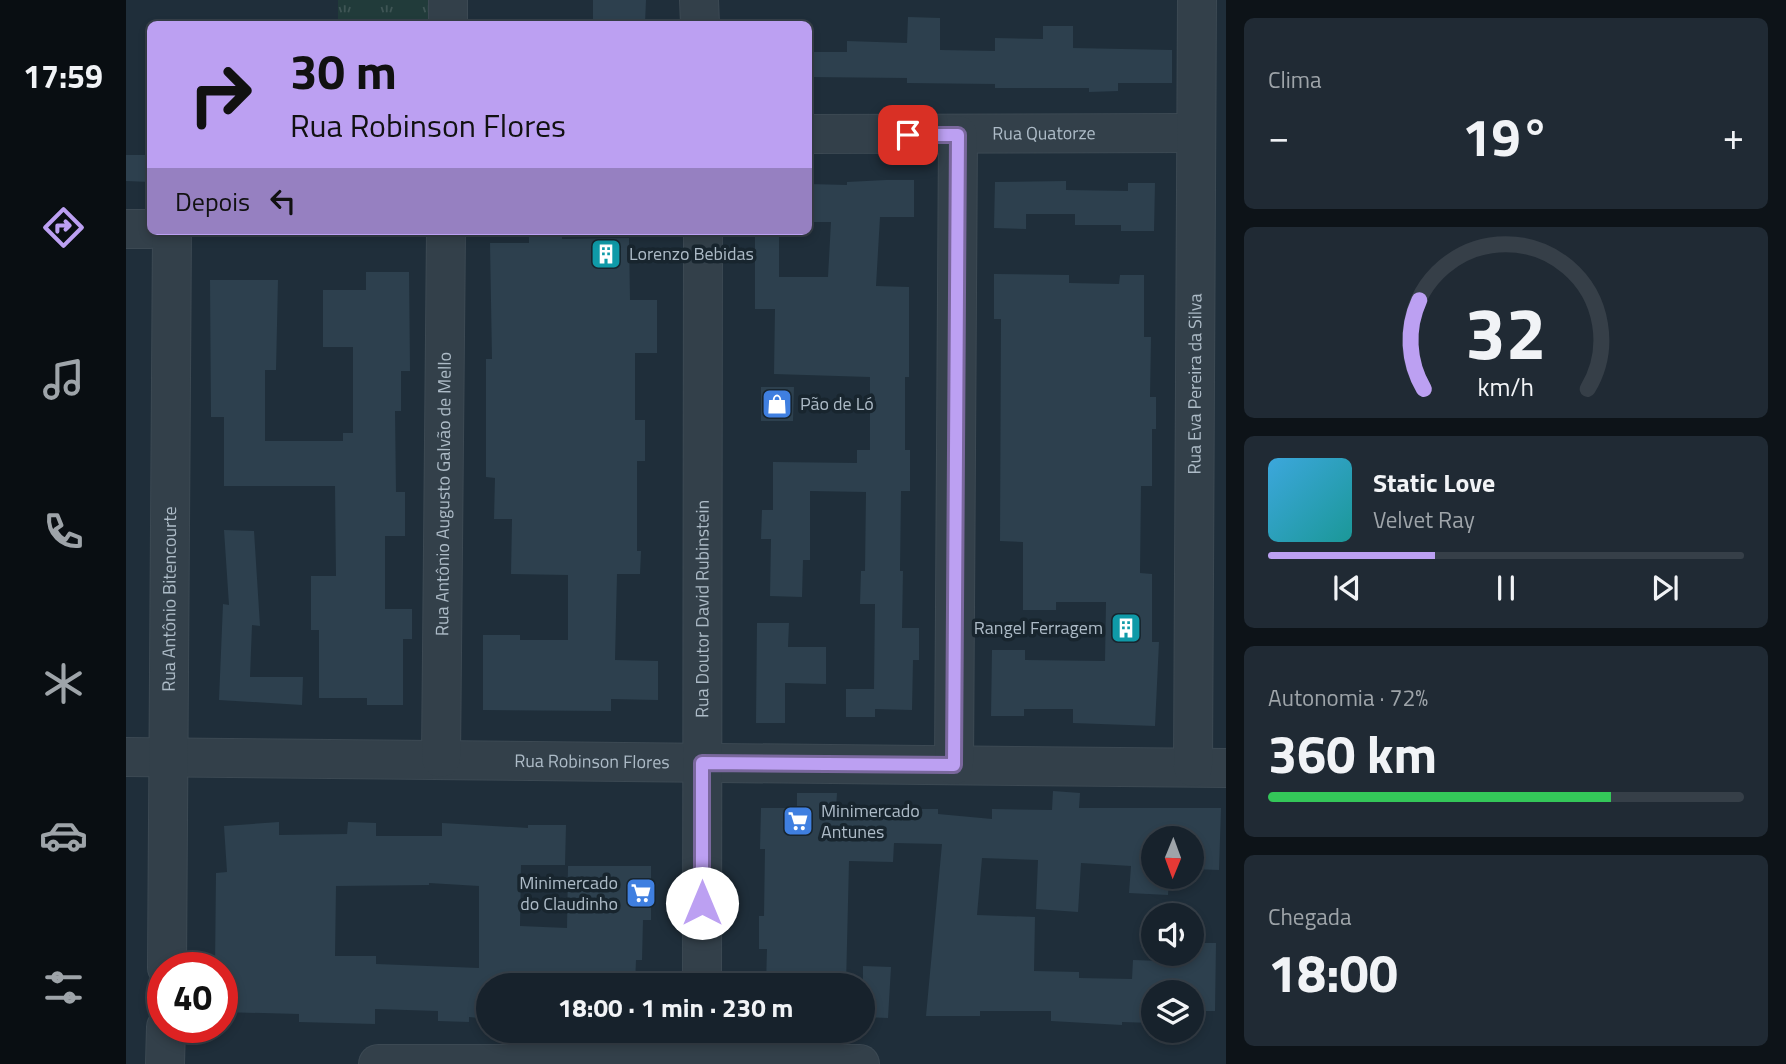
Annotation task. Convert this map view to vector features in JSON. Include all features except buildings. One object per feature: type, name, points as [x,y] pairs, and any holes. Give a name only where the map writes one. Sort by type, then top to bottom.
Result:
[{"type":"street","points":[[448,0],[448,21]]},
{"type":"street","points":[[699,0],[700,21]]},
{"type":"street","name":"Rua Eva Pereira da Silva","points":[[1197,0],[1195,133],[1209,767]]},
{"type":"street","name":"Rua Quatorze","points":[[812,134],[1195,133]]},
{"type":"street","points":[[954,765],[958,135]]},
{"type":"street","points":[[126,229],[147,229]]},
{"type":"street","name":"Rua Antônio Bitencourte","points":[[167,952],[173,235]]},
{"type":"street","name":"Rua Antônio Augusto Galvão de Mello","points":[[441,758],[446,235]]},
{"type":"street","name":"Rua Doutor David Rubinstein","points":[[702,973],[703,235]]},
{"type":"street","name":"Rua Robinson Flores","points":[[126,757],[1209,767]]},
{"type":"street","points":[[165,1064],[166,1043]]},
{"type":"street","points":[[378,1064],[701,1052],[860,1064]]},
{"type":"green space","points":[[338,0],[430,0],[430,21],[338,21]]},
{"type":"place","name":"Lorenzo Bebidas","points":[[606,254]]},
{"type":"place","name":"Pão de Ló","points":[[777,404]]},
{"type":"place","name":"Rangel Ferragem","points":[[1126,628]]},
{"type":"place","name":"Minimercado Antunes","points":[[798,821]]},
{"type":"place","name":"Minimercado do Claudinho","points":[[641,893]]},
{"type":"route","points":[[702,903],[702,763],[954,765],[958,135],[908,135]]}]
